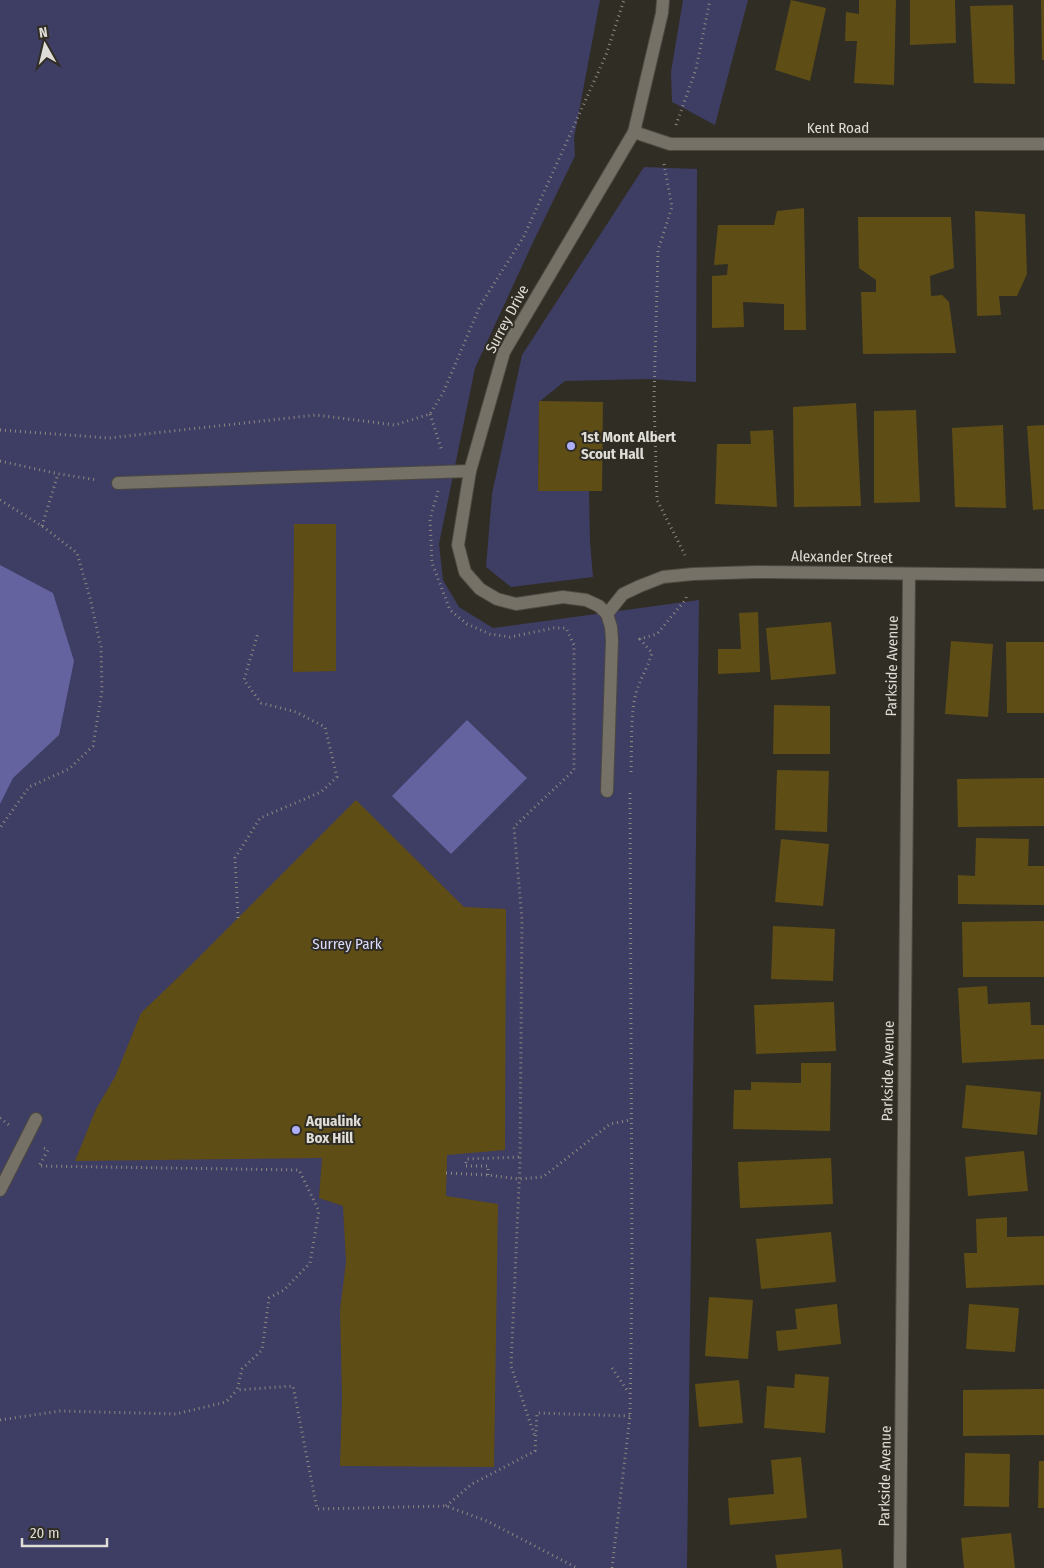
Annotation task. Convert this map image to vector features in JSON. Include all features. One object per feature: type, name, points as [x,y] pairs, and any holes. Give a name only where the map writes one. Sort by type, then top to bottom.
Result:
[{"type":"street","name":"Surrey Drive","points":[[607,614],[599,606],[586,600],[563,597],[516,604],[497,599],[480,589],[465,572],[458,545],[470,471],[504,352],[634,132],[662,13],[663,0]]},
{"type":"street","name":"Kent Road","points":[[634,132],[670,144],[1044,144]]},
{"type":"street","points":[[118,483],[470,471]]},
{"type":"street","name":"Alexander Street","points":[[607,614],[623,594],[640,586],[663,577],[693,574],[766,572],[1044,575]]},
{"type":"street","name":"Parkside Avenue","points":[[900,1568],[909,574]]},
{"type":"street","points":[[607,614],[611,627],[612,648],[607,791]]},
{"type":"street","points":[[0,1190],[36,1119]]},
{"type":"path","points":[[0,430],[109,438],[316,415],[396,425],[430,414],[443,393],[480,306],[524,236],[606,55],[624,0]]},
{"type":"path","points":[[631,777],[634,702],[638,686],[652,652],[640,639],[657,634],[664,626],[686,599],[693,574],[657,500],[654,399],[657,260],[658,250],[672,207],[663,166],[696,69],[710,0]]},
{"type":"path","points":[[430,414],[445,459],[430,519],[432,563],[450,610],[467,624],[490,634],[510,636],[554,628],[566,628],[574,645],[574,770],[514,827],[522,920],[520,1157],[511,1366],[535,1437]]},
{"type":"path","points":[[0,461],[58,474],[118,483]]},
{"type":"path","points":[[42,526],[58,474]]},
{"type":"path","points":[[0,500],[42,526],[77,553],[101,647],[102,691],[93,746],[69,769],[29,787],[0,828]]},
{"type":"path","points":[[238,918],[235,858],[260,818],[322,792],[337,777],[325,727],[296,712],[261,703],[244,680],[258,633]]},
{"type":"path","points":[[612,1568],[630,1416],[632,1270],[630,786]]},
{"type":"path","points":[[0,1118],[48,1150],[39,1166],[299,1170],[319,1211],[310,1263],[284,1290],[269,1298],[262,1350],[242,1369],[237,1390],[226,1402],[176,1414],[60,1411],[0,1420]]},
{"type":"path","points":[[446,1173],[519,1179],[543,1177],[610,1124],[630,1120]]},
{"type":"path","points":[[488,1175],[488,1166],[465,1166],[467,1159],[520,1157]]},
{"type":"path","points":[[612,1368],[630,1394]]},
{"type":"path","points":[[237,1390],[293,1386],[317,1508],[446,1506],[487,1521],[577,1568]]},
{"type":"path","points":[[446,1506],[472,1484],[535,1451],[537,1412],[630,1416]]},
{"type":"green space","name":"Surrey Park","points":[[0,0],[600,0],[574,138],[575,156],[475,368],[439,544],[443,580],[459,607],[493,628],[699,600],[687,1568],[0,1568]]},
{"type":"green space","points":[[683,0],[748,0],[715,125],[672,102],[671,72]]},
{"type":"green space","points":[[644,167],[697,169],[696,382],[649,379],[565,381],[539,402],[538,491],[589,491],[593,577],[511,587],[486,567],[492,494],[522,355]]},
{"type":"shaded area","points":[[0,565],[53,593],[74,661],[59,735],[13,778],[0,804]]},
{"type":"shaded area","points":[[467,720],[527,778],[451,854],[392,796]]},
{"type":"building","points":[[791,0],[826,8],[810,81],[775,70]]},
{"type":"building","points":[[859,0],[896,0],[894,85],[854,83],[857,41],[845,41],[846,12],[859,14]]},
{"type":"building","points":[[910,0],[955,0],[956,43],[910,45]]},
{"type":"building","points":[[1041,0],[1044,0],[1044,60],[1042,60]]},
{"type":"building","points":[[1013,5],[1015,84],[974,83],[970,6]]},
{"type":"building","points":[[804,208],[806,330],[784,330],[784,304],[743,302],[744,327],[712,328],[712,276],[727,275],[728,264],[714,265],[718,225],[774,225],[777,211]]},
{"type":"building","points":[[975,211],[1025,214],[1027,274],[1017,296],[999,296],[1001,315],[977,316]]},
{"type":"building","points":[[858,217],[951,217],[954,268],[930,276],[931,296],[942,295],[949,302],[956,353],[863,354],[861,292],[876,292],[876,280],[859,268]]},
{"type":"building","name":"1st Mont Albert Scout Hall","points":[[539,401],[603,402],[602,491],[538,491]]},
{"type":"building","points":[[856,403],[861,506],[794,507],[793,407]]},
{"type":"building","points":[[916,410],[920,502],[874,503],[874,411]]},
{"type":"building","points":[[1003,425],[1006,508],[955,507],[952,428]]},
{"type":"building","points":[[1044,425],[1044,509],[1033,510],[1027,426]]},
{"type":"building","points":[[773,430],[777,507],[715,504],[717,444],[751,444],[750,431]]},
{"type":"building","points":[[294,524],[336,524],[336,671],[293,672]]},
{"type":"building","points":[[758,612],[760,672],[718,674],[718,649],[741,649],[739,613]]},
{"type":"building","points":[[831,622],[836,674],[771,680],[766,628]]},
{"type":"building","points":[[951,641],[993,644],[988,717],[945,714]]},
{"type":"building","points":[[1006,642],[1044,642],[1044,713],[1007,713]]},
{"type":"building","points":[[774,705],[830,706],[830,754],[773,754]]},
{"type":"building","points":[[777,770],[829,771],[827,832],[775,830]]},
{"type":"building","points":[[1044,778],[1044,826],[958,827],[957,779]]},
{"type":"building","name":"Aqualink Box Hill","points":[[356,800],[464,907],[506,909],[505,1150],[447,1155],[446,1196],[498,1204],[494,1467],[340,1466],[342,1397],[340,1310],[346,1262],[343,1206],[319,1198],[322,1158],[75,1161],[96,1109],[115,1077],[141,1013]]},
{"type":"building","points":[[976,838],[1029,839],[1028,866],[1044,866],[1044,905],[958,904],[958,875],[975,876]]},
{"type":"building","points":[[781,839],[829,844],[823,906],[775,902]]},
{"type":"building","points":[[1044,921],[1044,977],[963,977],[962,922]]},
{"type":"building","points":[[773,926],[835,929],[833,981],[771,979]]},
{"type":"building","points":[[987,986],[988,1004],[1030,1002],[1031,1025],[1044,1025],[1044,1059],[962,1063],[958,988]]},
{"type":"building","points":[[834,1002],[836,1051],[756,1054],[754,1005]]},
{"type":"building","points":[[801,1063],[831,1063],[830,1131],[733,1129],[734,1090],[751,1090],[751,1082],[801,1083]]},
{"type":"building","points":[[966,1085],[1041,1092],[1037,1135],[962,1128]]},
{"type":"building","points":[[1024,1151],[1028,1191],[968,1196],[965,1157]]},
{"type":"building","points":[[831,1158],[833,1204],[740,1208],[738,1162]]},
{"type":"building","points":[[1007,1217],[1007,1237],[1044,1236],[1044,1285],[966,1288],[964,1253],[977,1253],[976,1219]]},
{"type":"building","points":[[831,1232],[836,1282],[761,1289],[756,1239]]},
{"type":"building","points":[[709,1297],[753,1300],[748,1359],[705,1356]]},
{"type":"building","points":[[837,1304],[841,1344],[778,1351],[776,1331],[797,1329],[795,1309]]},
{"type":"building","points":[[969,1304],[1019,1308],[1015,1352],[966,1349]]},
{"type":"building","points":[[795,1374],[829,1377],[825,1433],[764,1428],[767,1386],[794,1388]]},
{"type":"building","points":[[739,1380],[743,1423],[699,1427],[695,1384]]},
{"type":"building","points":[[1044,1389],[1044,1435],[963,1436],[963,1390]]},
{"type":"building","points":[[965,1453],[1010,1454],[1009,1507],[964,1506]]},
{"type":"building","points":[[801,1457],[807,1518],[730,1525],[728,1498],[774,1494],[771,1460]]},
{"type":"building","points":[[1039,1461],[1044,1461],[1044,1508],[1038,1508]]},
{"type":"building","points":[[1011,1533],[1015,1568],[964,1568],[961,1538]]},
{"type":"building","points":[[841,1549],[843,1568],[777,1568],[775,1555]]},
{"type":"place","name":"1st Mont Albert Scout Hall","points":[[571,446]]},
{"type":"place","name":"Aqualink Box Hill","points":[[296,1130]]}]
